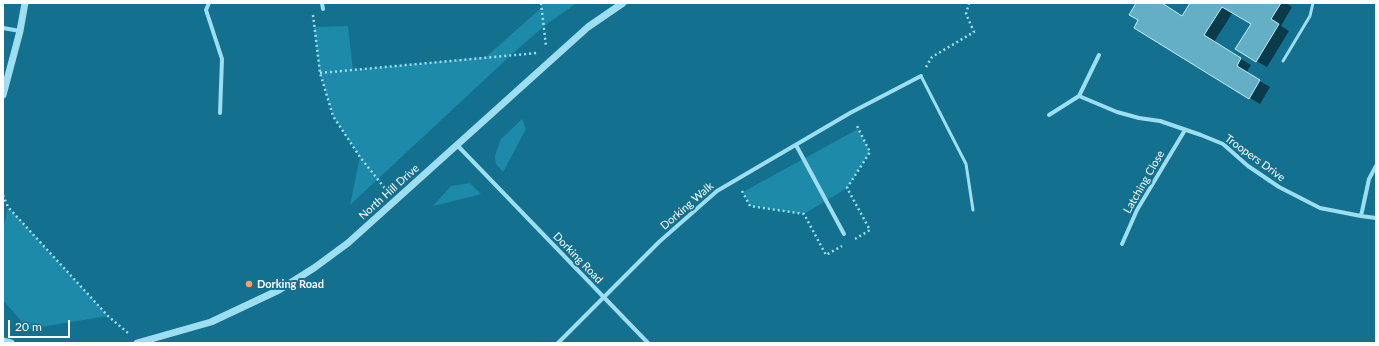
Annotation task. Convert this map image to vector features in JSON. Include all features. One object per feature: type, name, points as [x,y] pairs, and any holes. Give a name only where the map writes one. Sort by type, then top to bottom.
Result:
[{"type":"street","points":[[3,95],[20,31],[25,3]]},
{"type":"street","points":[[209,3],[206,10],[222,59],[220,113]]},
{"type":"street","points":[[322,3],[323,9]]},
{"type":"street","name":"North Hill Drive","points":[[138,343],[211,322],[279,290],[314,268],[348,243],[395,202],[588,27],[623,3]]},
{"type":"street","points":[[3,28],[20,31]]},
{"type":"street","points":[[1050,115],[1079,96],[1099,55]]},
{"type":"street","name":"Dorking Walk","points":[[604,297],[659,242],[717,191],[850,113],[921,76]]},
{"type":"street","name":"Troopers Drive","points":[[1079,96],[1117,112],[1139,118],[1160,121],[1222,144],[1248,166],[1279,187],[1320,208],[1376,218]]},
{"type":"street","name":"Latching Close","points":[[1122,244],[1137,210],[1185,130]]},
{"type":"street","name":"Dorking Road","points":[[457,145],[648,343]]},
{"type":"street","points":[[796,145],[844,234]]},
{"type":"street","points":[[1361,216],[1369,179],[1376,166]]},
{"type":"street","name":"Dorking Road","points":[[558,343],[604,297]]},
{"type":"street","points":[[3,341],[12,343]]},
{"type":"lane","points":[[1283,61],[1310,16],[1313,3]]},
{"type":"lane","points":[[921,76],[966,164],[973,210]]},
{"type":"path","points":[[541,3],[546,53],[551,59]]},
{"type":"path","points":[[921,76],[932,57],[974,32],[966,14],[969,3]]},
{"type":"path","points":[[312,9],[320,73],[333,116],[358,154],[395,202]]},
{"type":"path","points":[[320,73],[546,53]]},
{"type":"path","points":[[3,195],[8,207],[108,316],[138,343]]},
{"type":"shaded area","points":[[541,3],[577,3],[544,26],[511,55],[350,205],[360,157],[333,116],[320,73],[314,27],[348,26],[353,70],[486,57],[541,8]]},
{"type":"shaded area","points":[[522,119],[526,129],[503,172],[496,164],[495,156],[501,139]]},
{"type":"shaded area","points":[[858,129],[870,152],[847,188],[804,214],[750,206],[743,192]]},
{"type":"shaded area","points":[[470,183],[481,194],[433,206],[451,186]]},
{"type":"shaded area","points":[[8,207],[108,316],[28,329],[3,300],[3,231]]},
{"type":"building","points":[[1136,3],[1162,3],[1182,16],[1190,3],[1281,3],[1271,19],[1279,24],[1256,62],[1235,49],[1251,24],[1222,7],[1204,35],[1241,58],[1237,66],[1260,80],[1249,99],[1134,28],[1138,20],[1129,15]]},
{"type":"place","name":"Dorking Road","points":[[249,284]]}]
